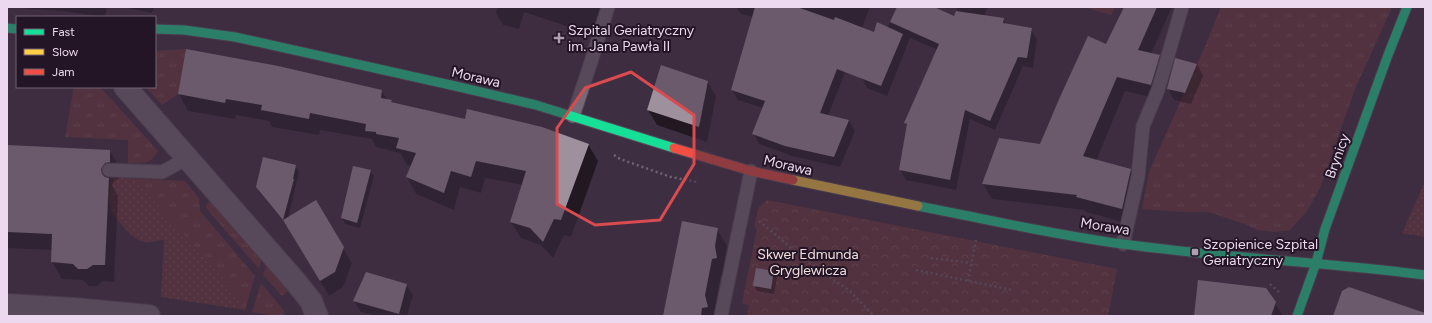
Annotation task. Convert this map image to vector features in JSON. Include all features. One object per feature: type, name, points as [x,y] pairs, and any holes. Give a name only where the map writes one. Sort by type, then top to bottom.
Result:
[{"type":"street","name":"Brynicy","points":[[1297,316],[1316,263],[1325,230],[1388,55],[1407,7]]},
{"type":"street","name":"Morawa","points":[[156,29],[184,30],[235,37],[455,86],[536,105],[704,158],[751,171],[940,210],[1123,244],[1260,259],[1360,267],[1425,275]]},
{"type":"street","points":[[126,88],[295,281],[311,301],[317,316]]},
{"type":"street","points":[[7,306],[74,309],[149,316]]},
{"type":"lane","points":[[573,116],[608,7]]},
{"type":"lane","points":[[1123,244],[1138,177],[1143,126],[1158,90],[1182,7]]},
{"type":"lane","points":[[110,170],[162,172],[188,158]]},
{"type":"lane","points":[[721,316],[751,171]]},
{"type":"path","points":[[754,216],[808,262],[850,291],[874,316]]},
{"type":"path","points":[[968,281],[976,238]]},
{"type":"path","points":[[930,258],[972,263]]},
{"type":"path","points":[[916,270],[1012,290]]},
{"type":"highlighted area","points":[[631,72],[694,115],[694,164],[660,220],[595,225],[557,204],[557,128],[585,88]]},
{"type":"green space","points":[[1084,7],[1115,7],[1111,15]]},
{"type":"green space","points":[[1221,7],[1392,7],[1355,89],[1320,188],[1307,211],[1290,230],[1274,232],[1257,230],[1245,224],[1209,212],[1142,209],[1149,172]]},
{"type":"green space","points":[[186,49],[178,94],[162,105],[147,88],[156,88],[156,51]]},
{"type":"green space","points":[[74,88],[101,88],[158,151],[149,161],[128,163],[128,140],[65,137]]},
{"type":"green space","points":[[111,177],[134,179],[242,300],[239,309],[161,297],[164,240],[148,242],[141,241],[131,235],[122,226],[111,212],[111,205],[109,205]]},
{"type":"green space","points":[[126,178],[185,181],[199,198],[200,211],[255,276],[245,310],[239,309],[242,300],[134,179]]},
{"type":"green space","points":[[1425,182],[1425,237],[1402,233]]},
{"type":"green space","points":[[212,200],[262,259],[259,269],[206,208],[206,205]]},
{"type":"green space","name":"Skwer Edmunda Gryglewicza","points":[[767,200],[1117,269],[1108,316],[747,316],[749,305],[742,303],[757,229],[754,226],[759,207]]},
{"type":"green space","points":[[267,265],[288,291],[282,296],[263,275]]},
{"type":"green space","points":[[261,283],[285,312],[283,316],[252,312]]},
{"type":"building","points":[[755,7],[797,7],[834,20],[835,17],[874,32],[877,22],[903,34],[881,86],[837,69],[820,113],[849,120],[834,157],[785,146],[752,134],[765,101],[731,90]]},
{"type":"building","points":[[897,7],[934,7],[954,16],[956,11],[1004,18],[1003,23],[1032,28],[1027,58],[1018,57],[990,121],[965,110],[950,180],[899,170],[907,124],[904,123],[939,44],[890,22]]},
{"type":"building","points":[[1124,7],[1157,7],[1138,50],[1160,55],[1151,85],[1117,77],[1083,156],[1131,169],[1122,209],[1076,197],[1077,195],[982,184],[999,138],[1040,144],[1088,36],[1106,44]]},
{"type":"building","points":[[186,49],[278,66],[382,90],[381,98],[392,100],[391,102],[465,119],[467,109],[542,127],[589,144],[561,220],[554,219],[543,242],[530,228],[510,222],[526,171],[476,161],[471,177],[451,171],[444,193],[406,177],[416,153],[396,148],[399,138],[376,134],[376,132],[365,131],[366,124],[310,113],[309,119],[261,110],[262,105],[226,99],[225,103],[178,94]]},
{"type":"building","points":[[1175,58],[1197,64],[1185,93],[1167,89]]},
{"type":"building","points":[[661,65],[708,81],[699,127],[647,110]]},
{"type":"building","points":[[7,145],[110,150],[110,162],[105,163],[101,169],[102,174],[109,178],[105,265],[93,265],[87,269],[78,269],[73,264],[51,262],[52,234],[7,232]]},
{"type":"building","points":[[263,157],[296,165],[294,179],[283,220],[256,187]]},
{"type":"building","points":[[353,166],[371,170],[357,223],[341,218]]},
{"type":"building","points":[[316,200],[344,247],[335,272],[320,281],[283,220]]},
{"type":"building","points":[[682,221],[718,228],[715,246],[717,258],[712,259],[705,295],[708,307],[702,308],[701,316],[663,316]]},
{"type":"building","points":[[756,268],[774,271],[771,289],[753,286]]},
{"type":"building","points":[[366,272],[407,284],[399,314],[353,301]]},
{"type":"building","points":[[1198,280],[1266,288],[1276,302],[1271,316],[1194,316]]},
{"type":"building","points":[[1349,287],[1425,313],[1425,316],[1333,316],[1342,291]]},
{"type":"traffic: fast","points":[[1297,316],[1316,263],[1325,229],[1407,7]]},
{"type":"traffic: fast","points":[[7,28],[16,29]]},
{"type":"traffic: fast","points":[[156,29],[184,30],[235,37],[455,86],[536,105],[674,148]]},
{"type":"traffic: fast","points":[[918,206],[1046,231],[1123,244],[1425,275]]},
{"type":"traffic: slow","points":[[793,180],[918,206]]},
{"type":"traffic: jam","points":[[674,148],[751,171],[793,180]]},
{"type":"place","name":"Szpital Geriatryczny im. Jana Pawła II","points":[[559,38]]},
{"type":"place","name":"Szopienice Szpital Geriatryczny","points":[[1195,252]]}]
